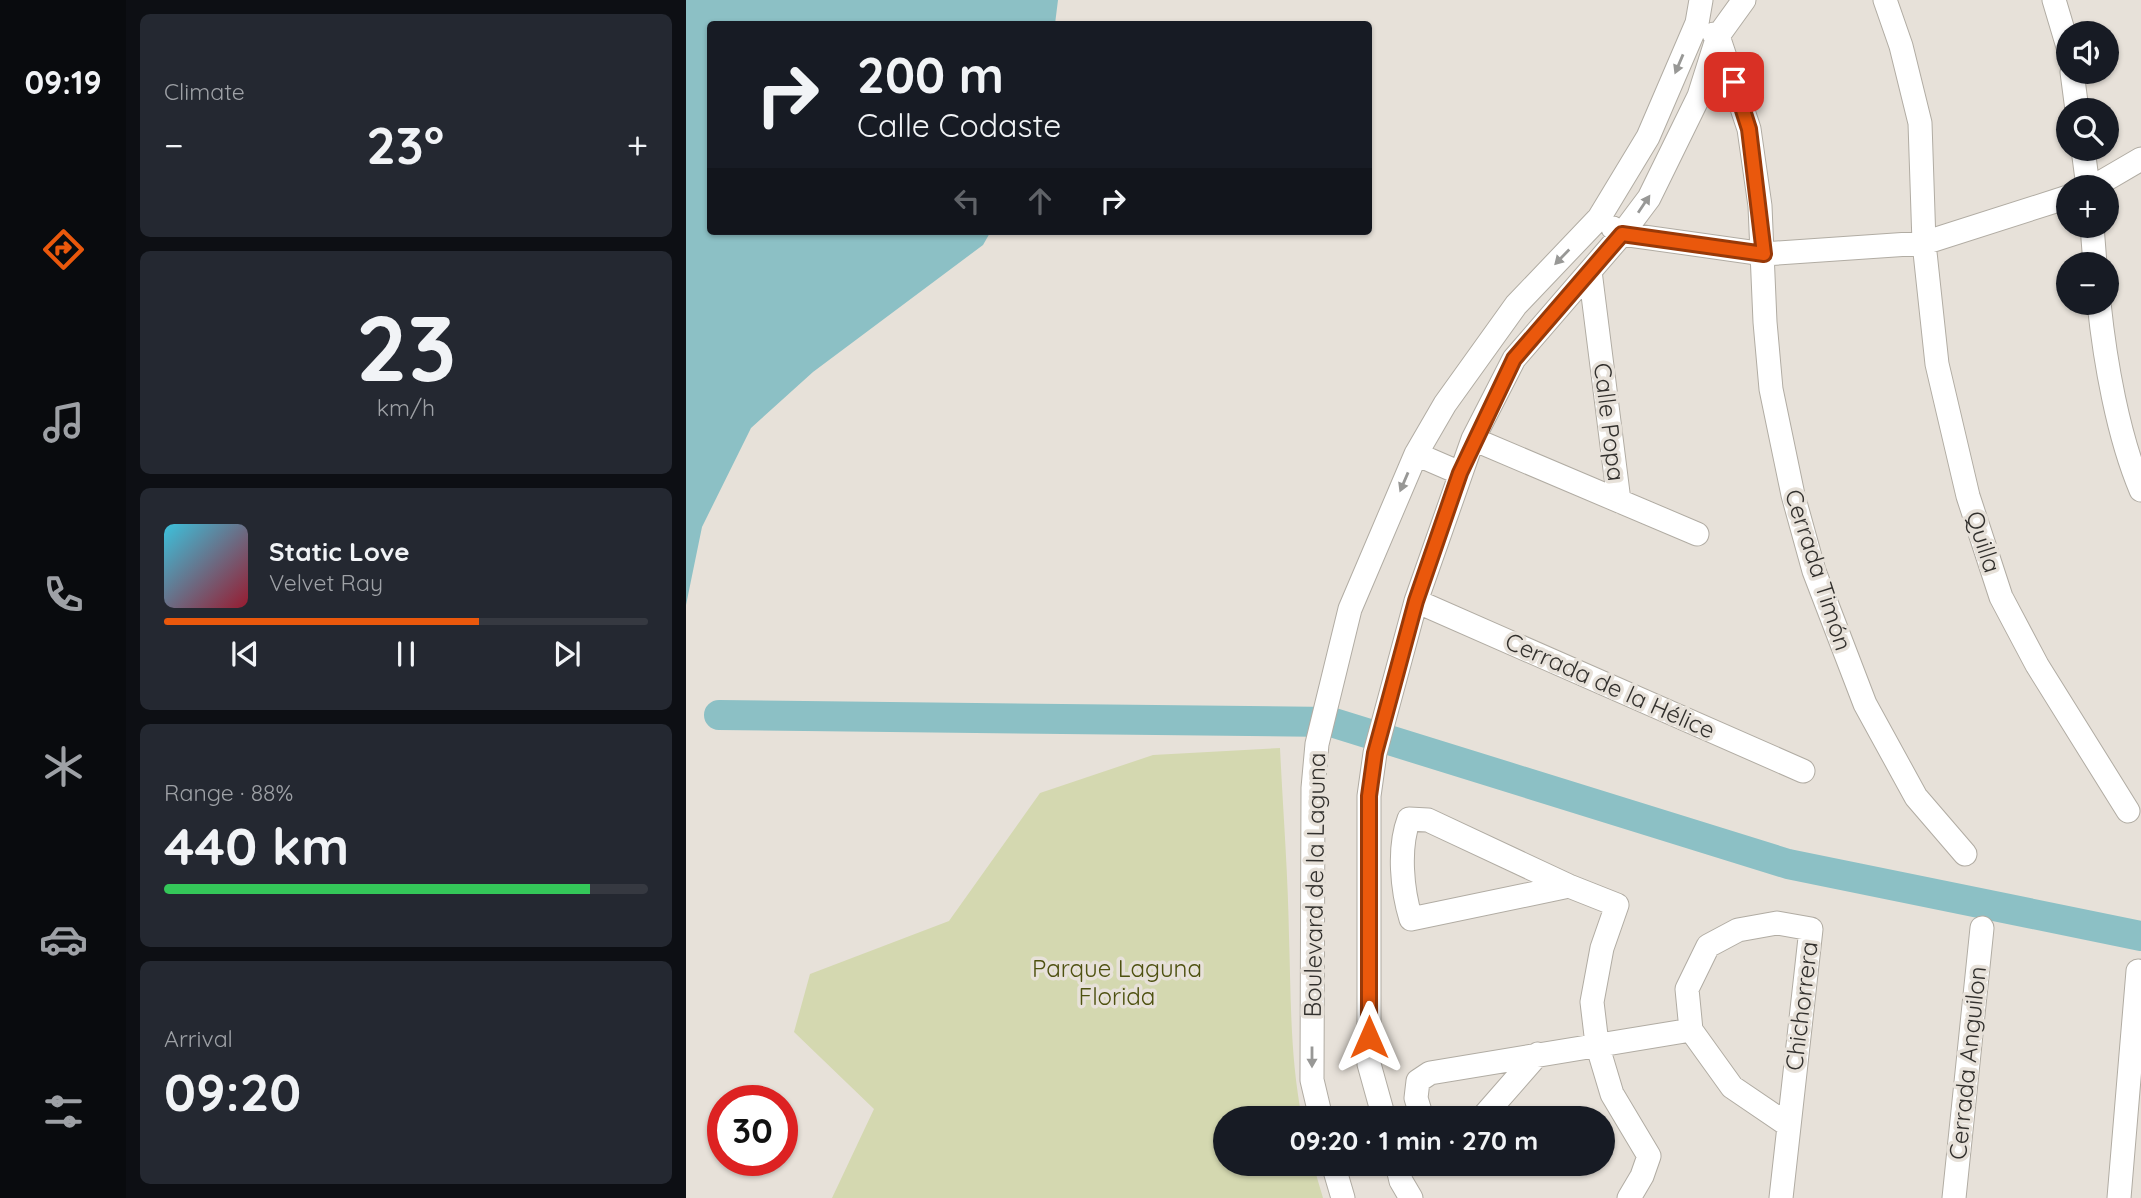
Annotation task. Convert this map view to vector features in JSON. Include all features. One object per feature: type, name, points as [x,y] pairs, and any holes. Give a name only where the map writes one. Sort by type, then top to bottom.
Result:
[{"type":"street","name":"Boulevard de la Laguna","points":[[1318,1106],[1312,1080],[1313,788],[1317,744],[1350,609],[1416,454],[1445,404],[1516,305],[1599,218],[1648,137],[1697,23],[1701,0]]},
{"type":"street","points":[[1381,1106],[1369,1063],[1369,796],[1375,753],[1416,601],[1460,473],[1514,359],[1622,234],[1649,198],[1693,107],[1718,36],[1744,0]]},
{"type":"street","name":"Quilla","points":[[1885,0],[1901,46],[1920,123],[1924,243],[1937,364],[1968,496],[2001,597],[2037,666],[2128,811]]},
{"type":"street","points":[[2054,0],[2060,21]]},
{"type":"street","points":[[1697,23],[1718,36]]},
{"type":"street","name":"Cerrada Timón","points":[[1718,36],[1749,129],[1764,254],[1765,322],[1771,388],[1793,495],[1814,571],[1865,704],[1916,797],[1965,854]]},
{"type":"street","points":[[2114,175],[2141,159]]},
{"type":"street","points":[[1599,218],[1622,234],[1764,254],[1924,243],[2056,201]]},
{"type":"street","name":"Calle Popa","points":[[1590,271],[1619,501]]},
{"type":"street","points":[[2100,315],[2128,459],[2141,490]]},
{"type":"street","name":"Calle Popa","points":[[1474,439],[1619,501]]},
{"type":"street","points":[[1416,454],[1460,473]]},
{"type":"street","points":[[1619,501],[1696,534]]},
{"type":"street","name":"Cerrada de la Hélice","points":[[1416,601],[1804,771]]},
{"type":"street","points":[[1569,886],[1411,919],[1405,901],[1403,834],[1409,819],[1428,820],[1569,886],[1617,905],[1602,948],[1592,1002],[1597,1044],[1612,1094],[1649,1156],[1642,1176],[1629,1198]]},
{"type":"street","name":"Chichorrera","points":[[1691,1030],[1687,989],[1708,946],[1738,930],[1777,923],[1811,929],[1781,1198]]},
{"type":"street","name":"Cerrada Anguilon","points":[[1954,1198],[1982,928]]},
{"type":"street","points":[[2119,1198],[2138,971]]},
{"type":"street","points":[[1418,1106],[1416,1098],[1418,1081],[1430,1073],[1691,1030],[1732,1087],[1788,1125]]},
{"type":"street","points":[[1492,1106],[1538,1054]]},
{"type":"street","points":[[1337,1176],[1343,1198]]},
{"type":"street","points":[[1400,1176],[1411,1198]]},
{"type":"green space","name":"Parque Laguna Florida","points":[[1280,748],[1292,1027],[1300,1106],[1213,1106],[1213,1176],[1317,1176],[1323,1198],[832,1198],[874,1109],[794,1032],[810,974],[949,921],[1040,793],[1153,755]]},
{"type":"water","points":[[686,0],[1058,0],[1055,21],[707,21],[707,235],[989,235],[983,245],[813,372],[751,428],[702,527],[686,605]]},
{"type":"waterway","points":[[719,715],[1331,722],[1788,864],[2141,936]]},
{"type":"route","points":[[1369,1037],[1369,796],[1375,753],[1416,601],[1460,473],[1514,359],[1622,234],[1764,254],[1749,129],[1734,82]]}]
